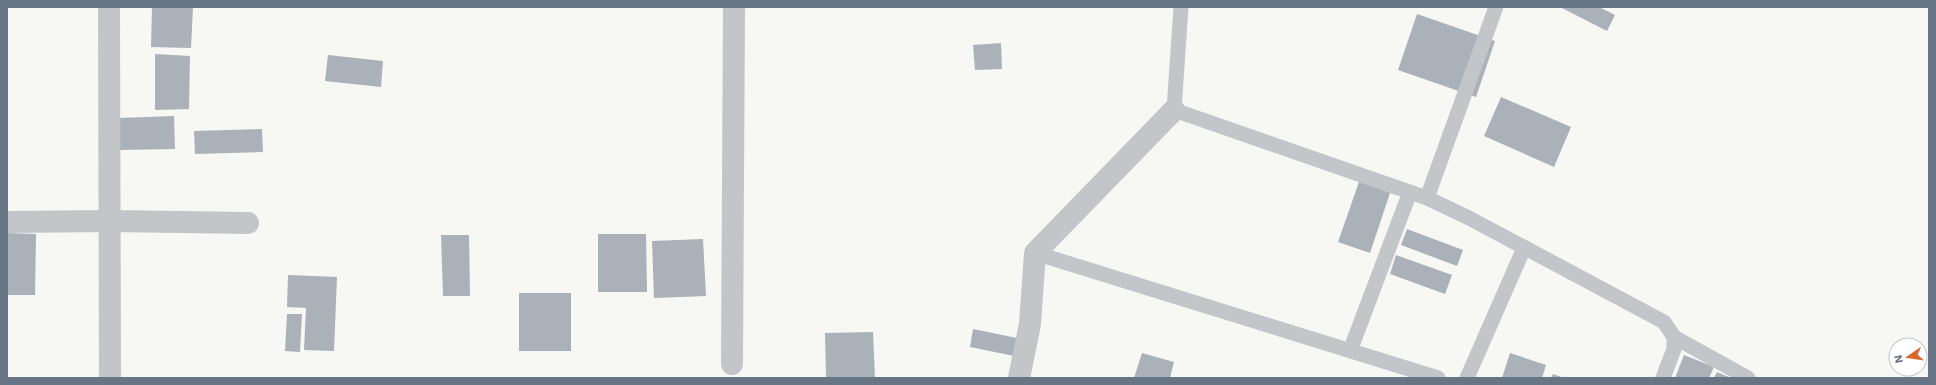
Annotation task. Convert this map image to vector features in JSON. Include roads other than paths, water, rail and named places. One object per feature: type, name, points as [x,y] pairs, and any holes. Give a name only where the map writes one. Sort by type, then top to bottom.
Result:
[{"type":"street","points":[[109,7],[110,378]]},
{"type":"street","points":[[732,364],[734,7]]},
{"type":"street","points":[[1019,378],[1030,324],[1035,253],[1174,110]]},
{"type":"street","points":[[7,222],[110,221],[248,223]]},
{"type":"lane","points":[[1181,7],[1174,110],[1426,198],[1664,322],[1674,337],[1748,378]]},
{"type":"lane","points":[[1426,198],[1496,7]]},
{"type":"lane","points":[[1350,351],[1410,192]]},
{"type":"lane","points":[[1467,378],[1524,248]]},
{"type":"lane","points":[[1035,253],[1438,378]]},
{"type":"lane","points":[[1664,378],[1674,349],[1674,337]]}]
